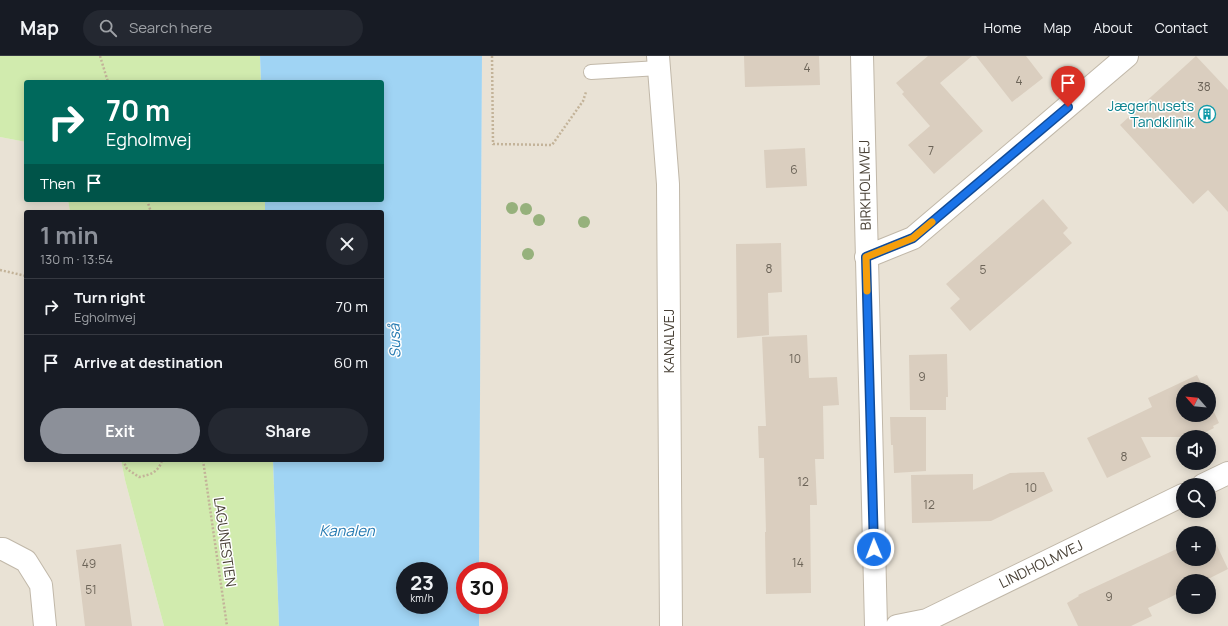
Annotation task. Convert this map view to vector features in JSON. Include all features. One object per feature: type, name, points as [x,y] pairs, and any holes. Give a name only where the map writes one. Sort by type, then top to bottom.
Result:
[{"type":"street","name":"BIRKHOLMVEJ","points":[[862,56],[876,626]]},
{"type":"street","points":[[866,257],[913,238],[1127,56]]},
{"type":"street","name":"KANALVEJ","points":[[659,62],[668,184],[671,626]]},
{"type":"street","points":[[1216,479],[1228,473]]},
{"type":"street","name":"LINDHOLMVEJ","points":[[897,626],[927,620],[1176,498]]},
{"type":"street","points":[[0,549],[3,549],[26,561],[41,585],[45,626]]},
{"type":"lane","points":[[591,72],[659,62]]},
{"type":"path","points":[[100,56],[107,80]]},
{"type":"path","points":[[492,56],[493,144],[552,145],[583,101],[591,72]]},
{"type":"path","points":[[0,270],[24,276]]},
{"type":"path","points":[[125,462],[128,469],[139,477],[150,475],[160,466],[161,462]]},
{"type":"path","name":"LAGUNESTIEN","points":[[203,462],[227,626]]},
{"type":"shaded area","points":[[482,56],[1228,56],[1228,626],[479,626],[479,614],[508,614],[508,562],[479,562]]},
{"type":"shaded area","points":[[0,137],[24,142],[24,202],[68,202],[70,210],[24,210],[24,462],[121,462],[164,626],[0,626]]},
{"type":"green space","points":[[0,56],[260,56],[261,80],[24,80],[24,142],[0,137]]},
{"type":"green space","points":[[68,202],[265,202],[265,210],[70,210]]},
{"type":"green space","points":[[121,462],[273,462],[279,626],[164,626]]},
{"type":"water","name":"Kanalen","points":[[260,56],[482,56],[479,562],[456,562],[456,614],[479,614],[479,626],[279,626],[273,462],[384,462],[384,210],[265,210],[265,202],[384,202],[384,80],[261,80]]},
{"type":"building","points":[[744,56],[819,56],[820,85],[745,87]]},
{"type":"building","points":[[928,56],[972,56],[940,83],[983,131],[934,174],[908,145],[930,126],[902,94],[904,92],[896,83]]},
{"type":"building","points":[[976,56],[1026,56],[1043,78],[1012,102]]},
{"type":"building","points":[[1196,56],[1228,90],[1228,212],[1208,190],[1193,204],[1120,125]]},
{"type":"building","points":[[805,148],[807,186],[766,188],[764,150]]},
{"type":"building","points":[[1043,199],[1068,228],[1063,233],[1072,243],[970,331],[950,308],[960,299],[946,284]]},
{"type":"building","points":[[781,243],[782,292],[768,293],[769,335],[737,338],[736,244]]},
{"type":"building","points":[[807,335],[809,378],[837,377],[839,405],[823,406],[824,459],[815,459],[817,505],[810,505],[811,593],[766,594],[764,458],[759,458],[758,426],[766,426],[762,337]]},
{"type":"building","points":[[947,354],[948,397],[946,397],[946,410],[910,410],[909,355]]},
{"type":"building","points":[[1197,375],[1200,382],[1182,382]]},
{"type":"building","points":[[1176,385],[1176,422],[1216,422],[1216,416],[1219,423],[1213,426],[1214,428],[1210,430],[1176,430],[1176,437],[1141,437],[1151,457],[1107,478],[1087,438],[1152,407],[1148,398]]},
{"type":"building","points":[[890,417],[926,417],[926,471],[894,473]]},
{"type":"building","points":[[1044,472],[1053,491],[991,521],[912,523],[911,475],[973,474],[973,490],[1010,473]]},
{"type":"building","points":[[121,544],[132,626],[85,626],[76,550]]},
{"type":"building","points":[[1216,544],[1228,569],[1216,575],[1176,574],[1176,594],[1148,608],[1152,616],[1131,626],[1078,626],[1067,603],[1079,596],[1078,595],[1176,549],[1176,566],[1216,566]]},
{"type":"slow traffic","points":[[867,291],[866,257],[913,238],[932,222]]},
{"type":"place","name":"Jægerhusets Tandklinik","points":[[1207,114]]},
{"type":"route","points":[[874,549],[866,257],[913,238],[1068,107]]},
{"type":"water label","name":"Suså","points":[[395,341]]}]
